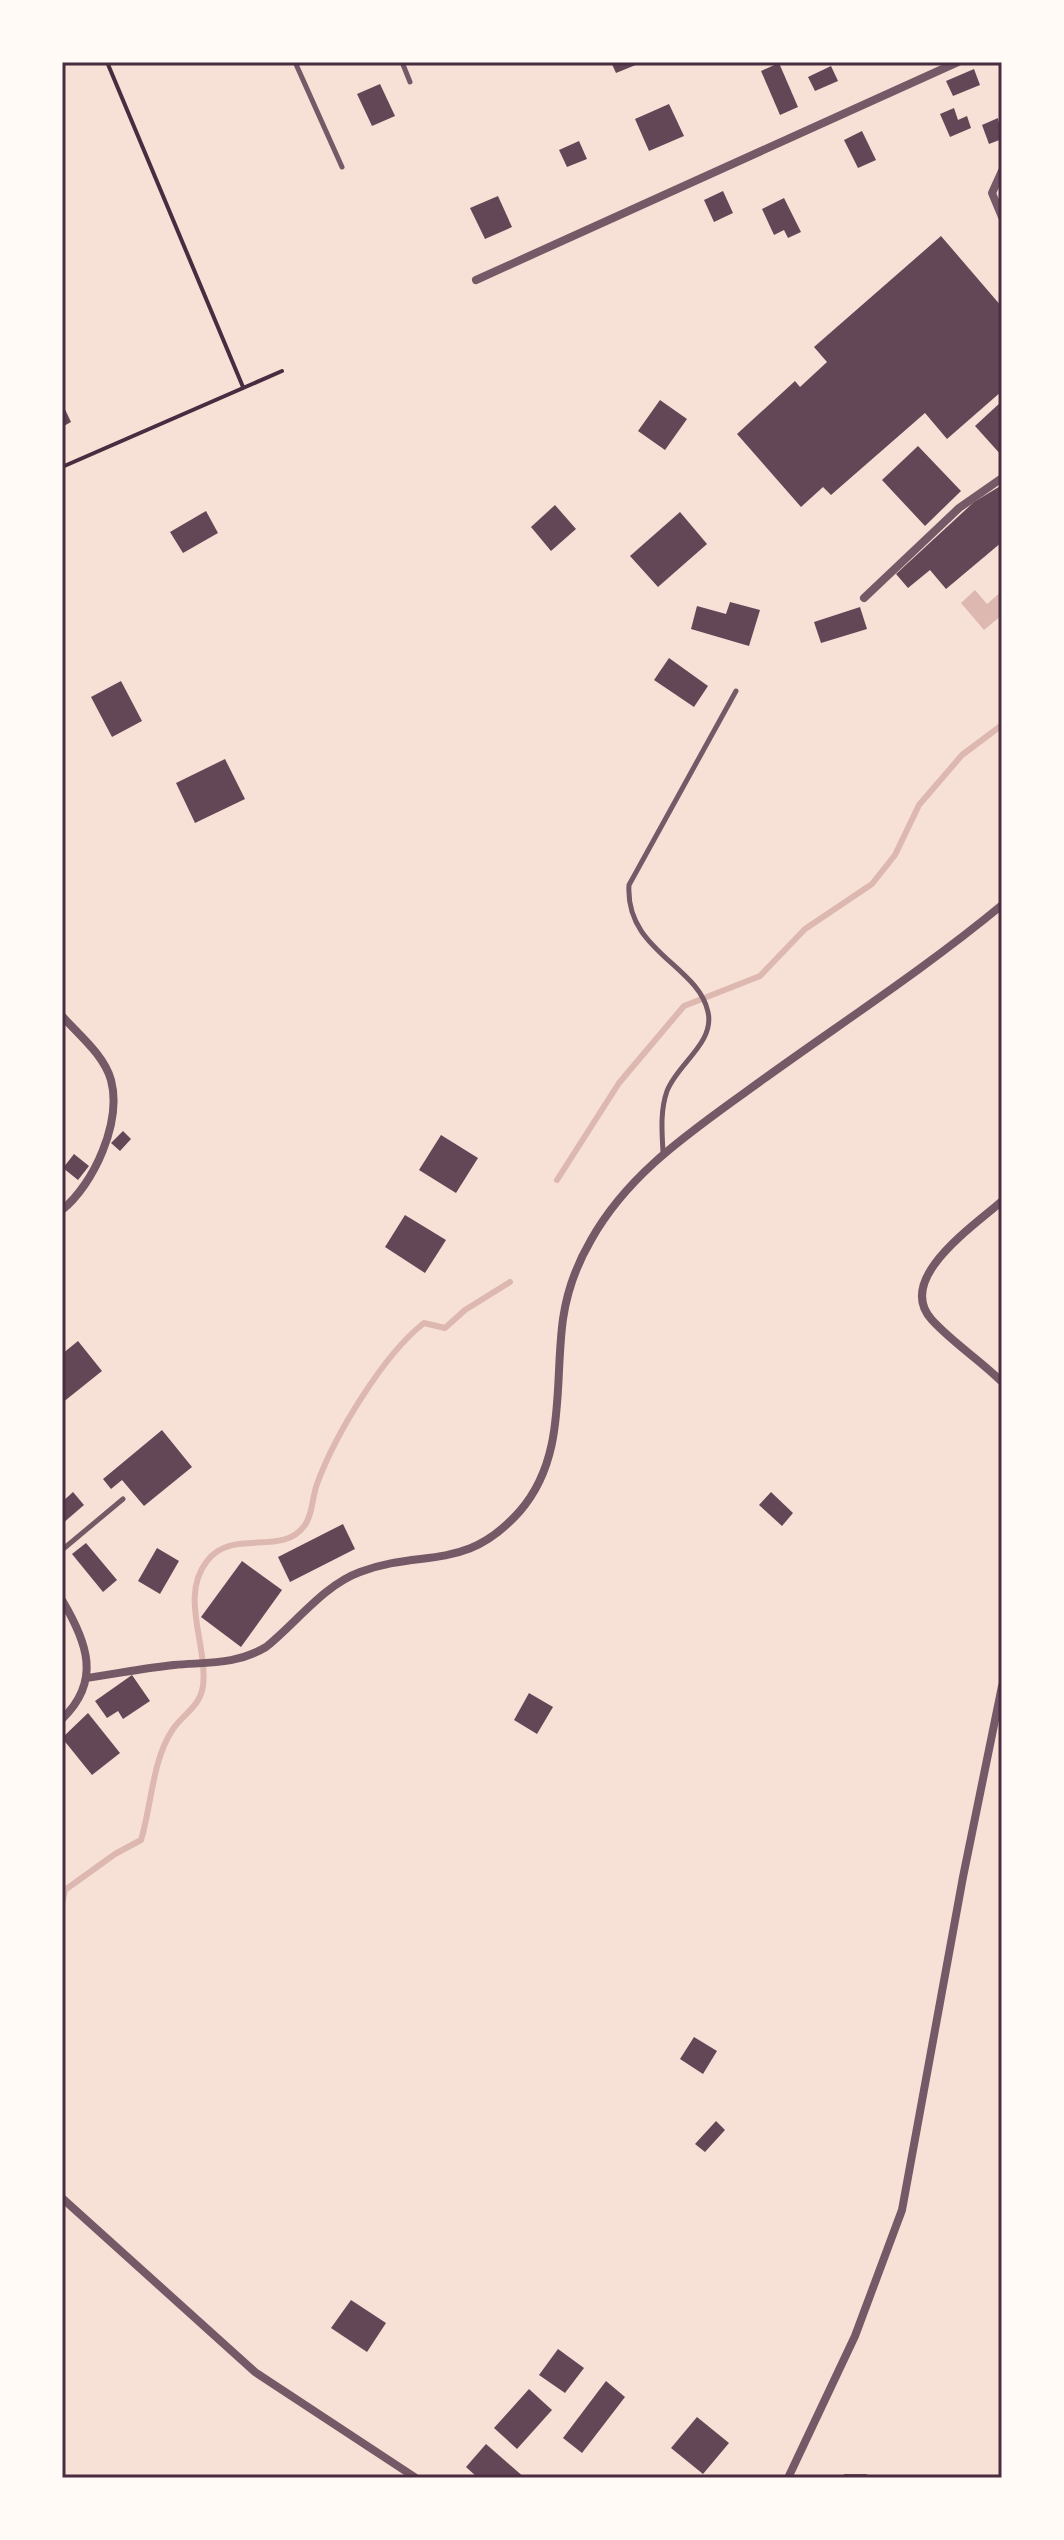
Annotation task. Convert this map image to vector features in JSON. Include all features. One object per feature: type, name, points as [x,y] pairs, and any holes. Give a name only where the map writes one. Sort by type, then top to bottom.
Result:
[{"type":"street","points":[[476,280],[958,62]]},
{"type":"street","points":[[1002,171],[992,193],[1002,217]]},
{"type":"street","points":[[864,598],[959,508],[1002,478]]},
{"type":"street","points":[[86,1678],[240,1659],[266,1647],[351,1576],[373,1568],[461,1552],[486,1539],[518,1513],[537,1487],[548,1458],[559,1394],[563,1318],[580,1259],[617,1200],[663,1152],[950,948],[1002,905]]},
{"type":"street","points":[[62,1016],[102,1060],[113,1097],[98,1167],[62,1210]]},
{"type":"street","points":[[1002,1201],[941,1257],[927,1274],[921,1290],[924,1306],[933,1321],[1002,1382]]},
{"type":"street","points":[[62,1600],[83,1641],[86,1678],[81,1697],[62,1719]]},
{"type":"street","points":[[788,2478],[855,2336],[902,2210],[963,1877],[1002,1686]]},
{"type":"street","points":[[62,2198],[245,2364],[416,2478]]},
{"type":"street","points":[[846,2478],[858,2475],[865,2478]]},
{"type":"lane","points":[[295,62],[342,167]]},
{"type":"lane","points":[[402,62],[410,82]]},
{"type":"lane","points":[[663,1152],[664,1101],[676,1073],[706,1034],[709,1018],[706,1004],[697,991],[654,949],[638,926],[631,913],[629,885],[736,691]]},
{"type":"lane","points":[[62,1550],[123,1499]]},
{"type":"path","points":[[107,62],[243,387]]},
{"type":"path","points":[[62,467],[282,371]]},
{"type":"shaded area","points":[[975,590],[987,604],[1002,591],[1002,615],[984,630],[961,603]]},
{"type":"building","points":[[611,62],[643,62],[616,73]]},
{"type":"building","points":[[779,63],[798,107],[780,115],[761,71]]},
{"type":"building","points":[[831,66],[838,81],[815,91],[808,77]]},
{"type":"building","points":[[974,69],[980,85],[953,96],[946,81]]},
{"type":"building","points":[[380,84],[395,116],[372,126],[357,94]]},
{"type":"building","points":[[669,104],[684,136],[649,151],[635,119]]},
{"type":"building","points":[[954,108],[958,120],[967,116],[971,128],[950,137],[940,114]]},
{"type":"building","points":[[998,118],[1002,139],[989,144],[982,125]]},
{"type":"building","points":[[862,131],[876,160],[858,168],[844,140]]},
{"type":"building","points":[[579,141],[587,159],[567,167],[559,150]]},
{"type":"building","points":[[723,191],[733,213],[714,222],[704,200]]},
{"type":"building","points":[[498,196],[512,227],[485,239],[470,208]]},
{"type":"building","points":[[784,198],[801,232],[788,238],[784,230],[774,235],[762,209]]},
{"type":"building","points":[[941,236],[1002,307],[1002,391],[947,439],[925,413],[831,495],[823,487],[801,507],[737,434],[795,381],[800,387],[827,362],[814,347]]},
{"type":"building","points":[[660,400],[687,419],[665,450],[638,431]]},
{"type":"building","points":[[1002,401],[1002,456],[975,426]]},
{"type":"building","points":[[62,403],[71,422],[62,427]]},
{"type":"building","points":[[918,446],[961,491],[925,526],[882,480]]},
{"type":"building","points":[[1002,485],[1002,542],[946,589],[930,570],[908,588],[896,574],[974,502]]},
{"type":"building","points":[[555,505],[576,529],[551,551],[531,527]]},
{"type":"building","points":[[206,511],[218,533],[183,553],[170,532]]},
{"type":"building","points":[[680,512],[707,544],[658,587],[630,556]]},
{"type":"building","points":[[730,602],[760,610],[749,646],[691,629],[697,606],[726,614]]},
{"type":"building","points":[[860,607],[867,629],[821,643],[814,622]]},
{"type":"building","points":[[669,658],[708,686],[694,707],[654,680]]},
{"type":"building","points":[[121,681],[142,721],[112,737],[91,697]]},
{"type":"building","points":[[225,759],[245,799],[195,823],[176,783]]},
{"type":"building","points":[[123,1131],[131,1139],[120,1151],[111,1143]]},
{"type":"building","points":[[441,1135],[478,1158],[456,1193],[419,1170]]},
{"type":"building","points":[[74,1154],[89,1166],[78,1180],[63,1168]]},
{"type":"building","points":[[405,1215],[446,1240],[425,1273],[385,1247]]},
{"type":"building","points":[[78,1341],[102,1371],[62,1403],[62,1354]]},
{"type":"building","points":[[162,1430],[192,1467],[144,1506],[122,1480],[111,1489],[103,1479]]},
{"type":"building","points":[[73,1492],[84,1505],[62,1524],[62,1502]]},
{"type":"building","points":[[771,1492],[793,1513],[782,1526],[759,1505]]},
{"type":"building","points":[[343,1524],[355,1549],[290,1582],[278,1557]]},
{"type":"building","points":[[86,1543],[117,1580],[103,1592],[72,1554]]},
{"type":"building","points":[[157,1548],[179,1561],[160,1594],[138,1581]]},
{"type":"building","points":[[242,1561],[282,1590],[241,1647],[201,1617]]},
{"type":"building","points":[[132,1675],[150,1701],[123,1719],[118,1711],[107,1718],[95,1701]]},
{"type":"building","points":[[529,1693],[553,1707],[537,1734],[514,1720]]},
{"type":"building","points":[[88,1713],[120,1753],[92,1775],[62,1738]]},
{"type":"building","points":[[694,2037],[717,2051],[703,2074],[680,2059]]},
{"type":"building","points":[[716,2121],[725,2130],[705,2152],[695,2144]]},
{"type":"building","points":[[351,2300],[386,2323],[367,2352],[331,2328]]},
{"type":"building","points":[[558,2349],[584,2368],[565,2393],[539,2375]]},
{"type":"building","points":[[606,2381],[625,2397],[582,2453],[563,2438]]},
{"type":"building","points":[[529,2389],[552,2410],[517,2449],[494,2428]]},
{"type":"building","points":[[697,2417],[729,2443],[703,2474],[671,2448]]},
{"type":"building","points":[[486,2444],[525,2478],[478,2478],[466,2467]]},
{"type":"waterway","points":[[557,1180],[619,1083],[684,1006],[760,976],[805,929],[872,884],[895,855],[919,805],[962,755],[1002,725]]},
{"type":"waterway","points":[[62,1904],[65,1890],[115,1854],[141,1840],[166,1741],[195,1705],[203,1686],[195,1590],[207,1561],[230,1546],[284,1540],[295,1535],[308,1521],[317,1484],[348,1420],[377,1375],[408,1337],[424,1323],[445,1328],[465,1310],[510,1282]]}]
